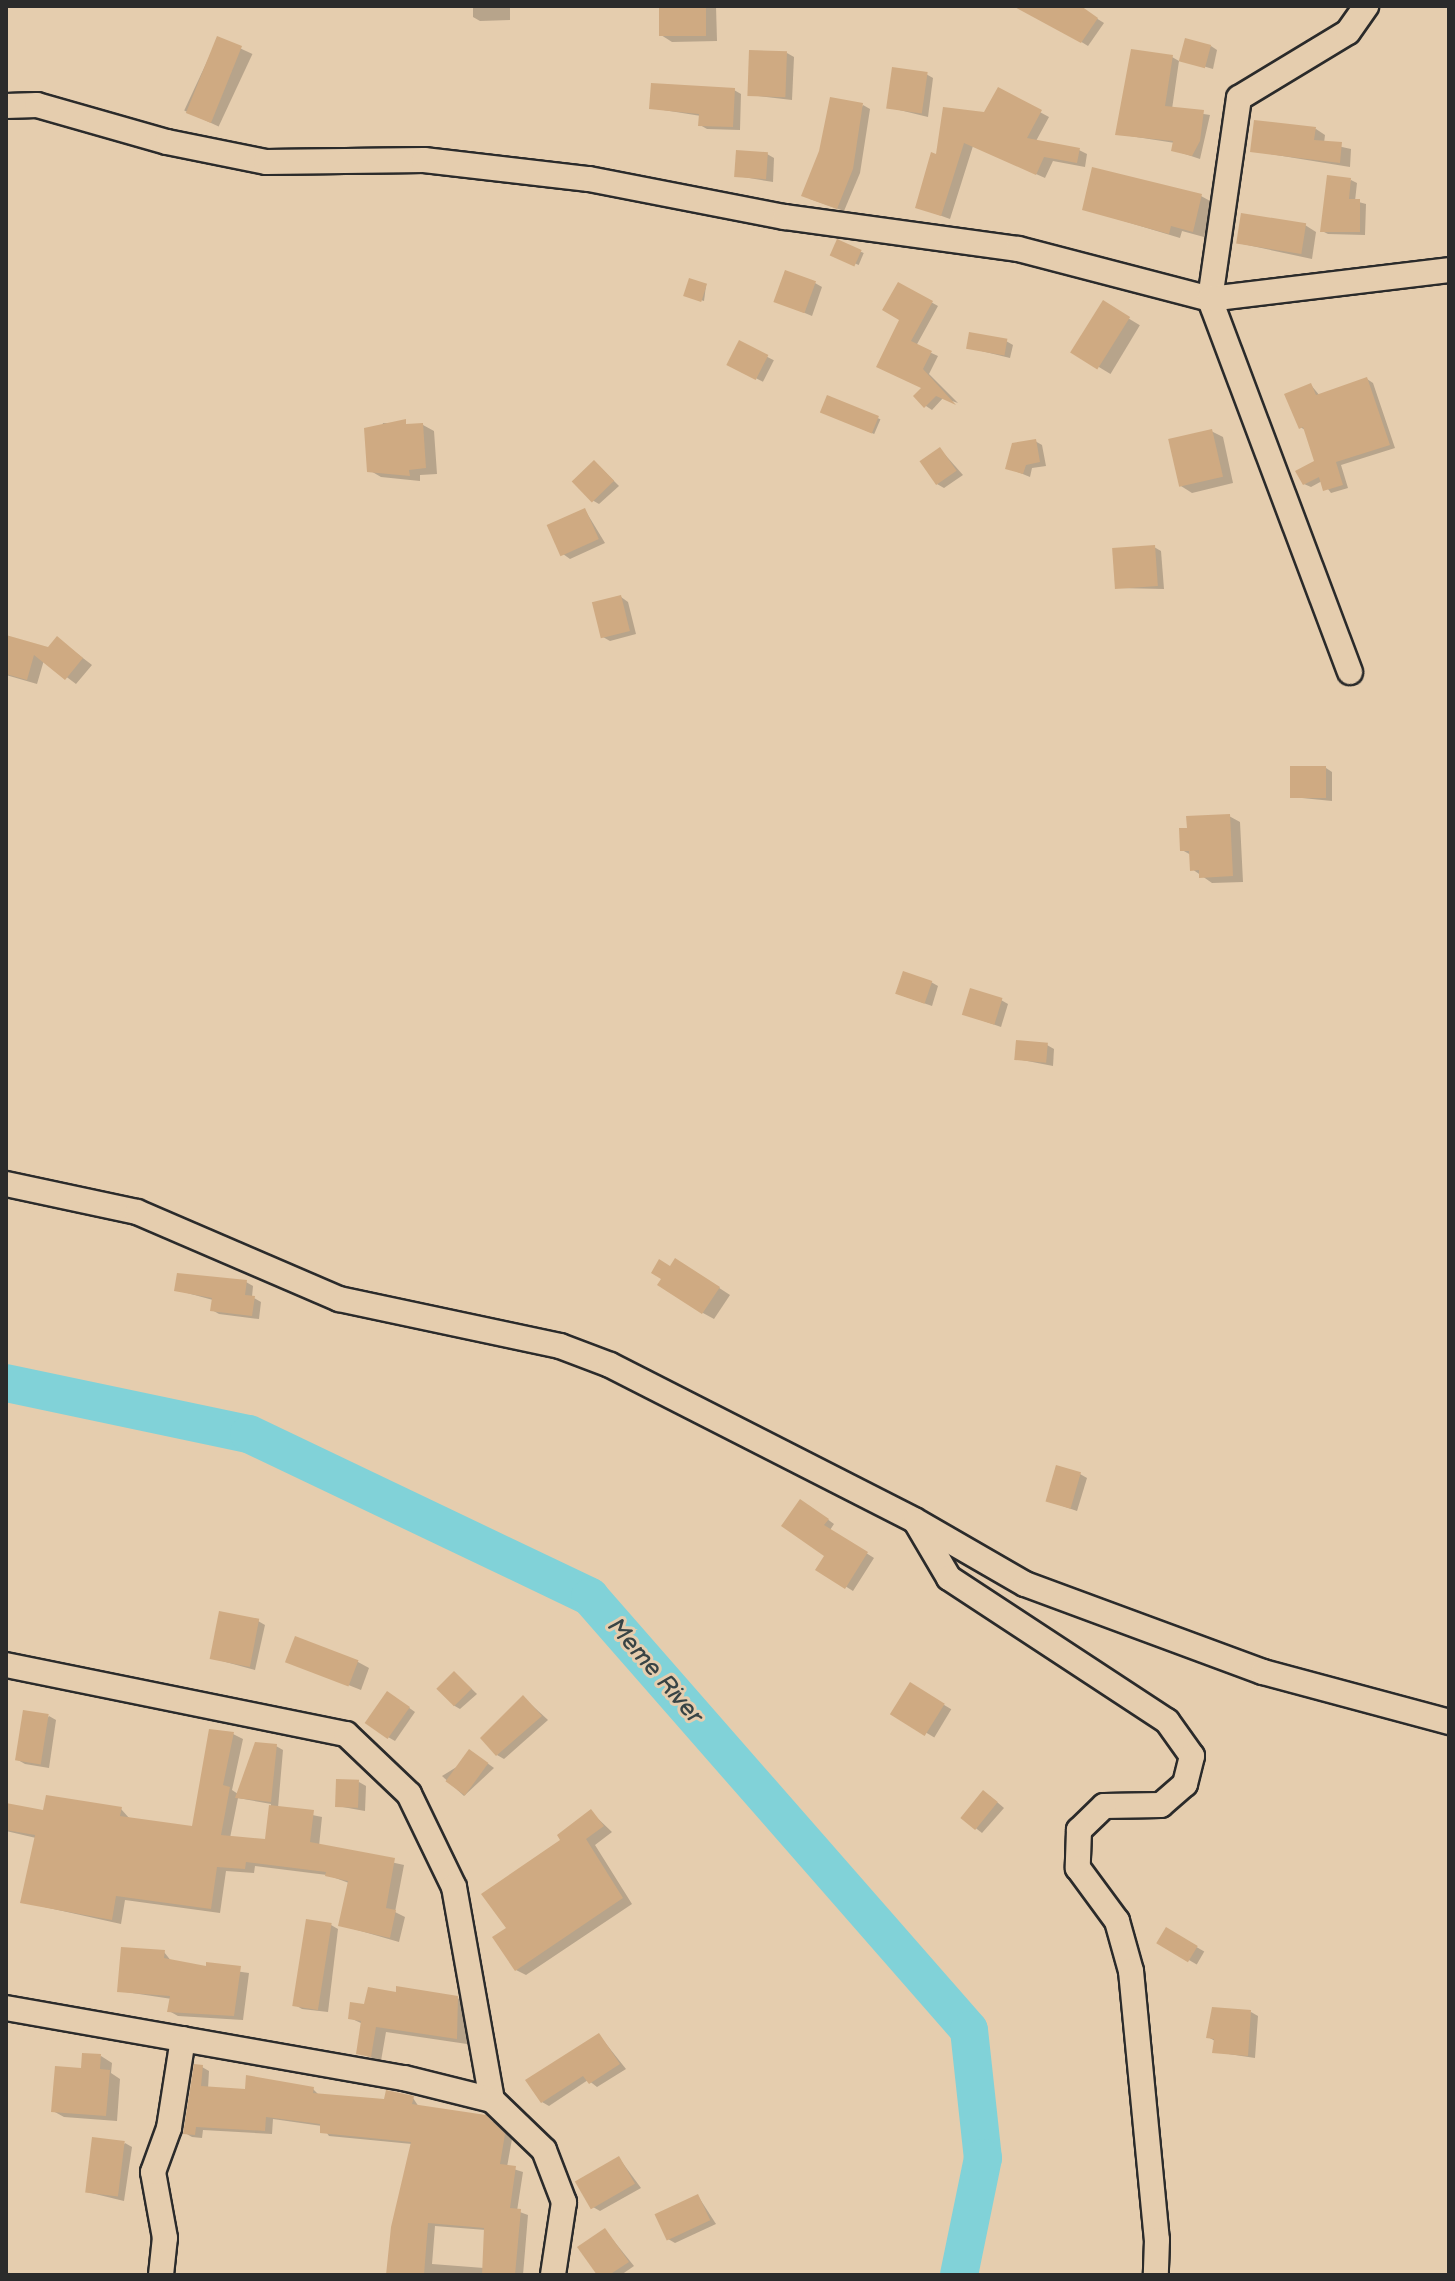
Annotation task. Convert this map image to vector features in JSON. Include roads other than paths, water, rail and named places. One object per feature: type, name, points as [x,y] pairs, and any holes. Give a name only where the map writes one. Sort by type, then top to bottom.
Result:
[{"type":"street","points":[[1350,672],[1210,299],[1239,98],[1348,32],[1366,6]]},
{"type":"street","points":[[6,106],[37,105],[167,142],[266,162],[424,160],[589,179],[785,217],[1018,249],[1210,299],[1449,270]]},
{"type":"street","points":[[6,1184],[137,1212],[339,1299],[560,1346],[610,1365],[914,1520],[1040,1590],[1263,1672],[1449,1722]]},
{"type":"street","points":[[914,1520],[949,1578],[1167,1721],[1192,1756],[1185,1784],[1161,1805],[1104,1806],[1079,1830],[1078,1868],[1117,1921],[1131,1971],[1157,2240],[1156,2275]]},
{"type":"street","points":[[6,1665],[346,1734],[409,1794],[454,1887],[492,2100]]},
{"type":"street","points":[[6,2008],[404,2078],[492,2100],[544,2150],[564,2202],[553,2275]]},
{"type":"street","points":[[161,2275],[165,2238],[153,2172],[169,2128],[183,2039]]},
{"type":"waterway","name":"Meme River","points":[[6,1383],[249,1434],[590,1597],[969,2030],[983,2158],[959,2275]]}]
